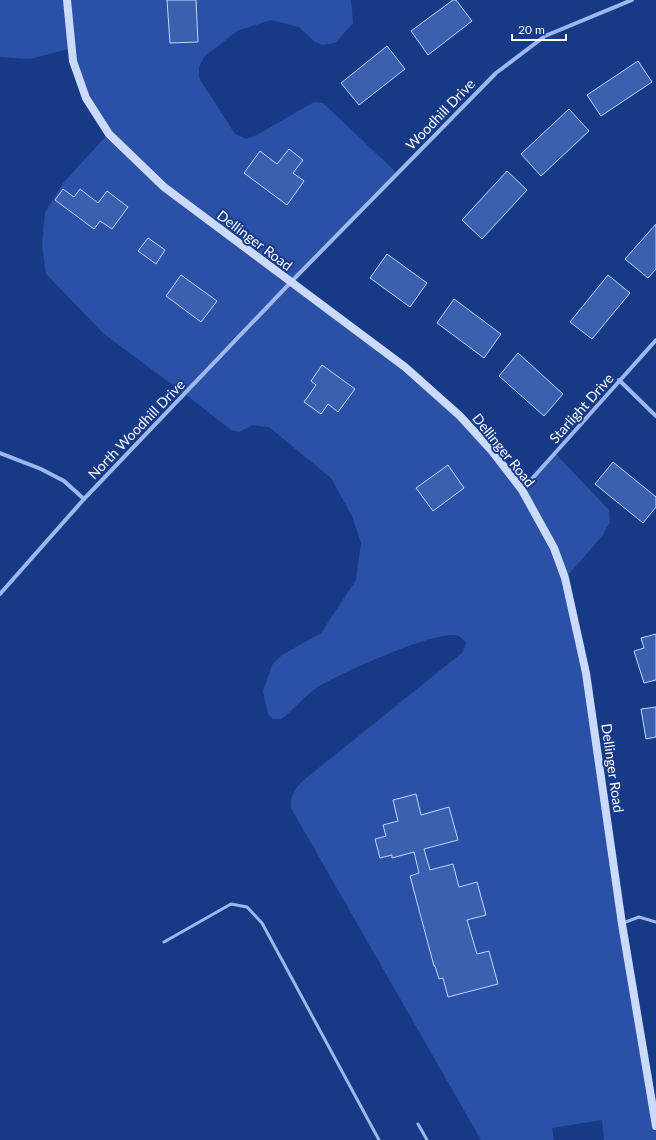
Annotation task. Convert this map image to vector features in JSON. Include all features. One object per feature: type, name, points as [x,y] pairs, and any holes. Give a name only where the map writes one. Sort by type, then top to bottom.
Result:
[{"type":"street","name":"Dellinger Road","points":[[66,0],[73,61],[86,98],[108,134],[164,187],[405,367],[460,416],[492,451],[522,490],[554,548],[565,578],[586,672],[622,924],[656,1126]]},
{"type":"street","name":"Woodhill Drive","points":[[291,282],[496,73],[544,36],[632,0]]},
{"type":"street","name":"North Woodhill Drive","points":[[0,594],[84,499],[291,282]]},
{"type":"street","name":"Starlight Drive","points":[[522,490],[656,340]]},
{"type":"street","points":[[619,380],[656,416]]},
{"type":"street","points":[[0,453],[64,481],[84,499]]},
{"type":"lane","points":[[164,942],[231,904],[247,907],[262,923],[379,1140]]},
{"type":"lane","points":[[622,924],[639,917],[656,922]]},
{"type":"lane","points":[[418,1124],[427,1140]]},
{"type":"shaded area","points":[[0,0],[351,0],[353,23],[335,43],[322,45],[315,42],[299,27],[271,20],[237,31],[204,57],[199,67],[199,78],[235,134],[246,139],[257,135],[314,102],[323,103],[398,174],[291,282],[405,367],[460,416],[522,490],[555,453],[609,510],[610,522],[602,536],[565,579],[575,621],[656,1126],[656,1140],[604,1140],[602,1120],[552,1128],[554,1140],[481,1140],[291,808],[292,795],[301,782],[463,652],[466,643],[458,636],[454,635],[426,640],[406,647],[364,664],[318,687],[281,719],[273,719],[268,714],[263,691],[272,665],[282,655],[321,633],[356,580],[361,543],[352,516],[331,478],[269,427],[253,425],[239,432],[231,430],[104,334],[46,274],[42,245],[45,212],[64,182],[108,134],[86,98],[72,48],[30,59],[0,57]]},
{"type":"building","points":[[167,0],[196,0],[198,42],[170,43]]},
{"type":"building","points":[[453,0],[456,0],[472,21],[428,55],[411,31]]},
{"type":"building","points":[[387,46],[405,69],[359,105],[341,83]]},
{"type":"building","points":[[638,61],[652,82],[601,116],[587,95]]},
{"type":"building","points":[[569,109],[589,131],[541,176],[521,154]]},
{"type":"building","points":[[289,149],[303,160],[293,173],[304,181],[287,205],[244,173],[260,151],[277,164]]},
{"type":"building","points":[[507,171],[527,190],[482,239],[462,220]]},
{"type":"building","points":[[63,189],[74,197],[80,189],[98,203],[107,191],[128,207],[112,229],[100,221],[94,229],[55,200]]},
{"type":"building","points":[[656,224],[656,269],[648,278],[625,259]]},
{"type":"building","points":[[148,238],[165,250],[156,264],[138,251]]},
{"type":"building","points":[[387,254],[427,283],[410,307],[370,278]]},
{"type":"building","points":[[181,275],[217,301],[201,322],[166,296]]},
{"type":"building","points":[[608,275],[630,293],[592,339],[570,322]]},
{"type":"building","points":[[454,299],[501,334],[484,358],[437,323]]},
{"type":"building","points":[[518,353],[563,394],[544,416],[499,376]]},
{"type":"building","points":[[322,365],[355,389],[338,412],[328,404],[321,414],[304,402],[316,385],[311,381]]},
{"type":"building","points":[[613,462],[656,497],[656,507],[643,523],[595,484]]},
{"type":"building","points":[[448,465],[464,488],[433,511],[416,488]]},
{"type":"building","points":[[656,634],[656,680],[644,683],[634,651],[644,648],[641,638]]},
{"type":"building","points":[[656,707],[656,737],[646,739],[641,709]]},
{"type":"building","points":[[416,794],[421,815],[449,807],[458,840],[424,849],[430,870],[453,864],[459,887],[477,882],[486,915],[467,920],[477,954],[489,951],[498,984],[448,997],[443,978],[439,979],[434,966],[410,876],[419,873],[414,852],[392,858],[392,855],[380,858],[375,839],[386,836],[383,825],[398,821],[393,800]]}]
